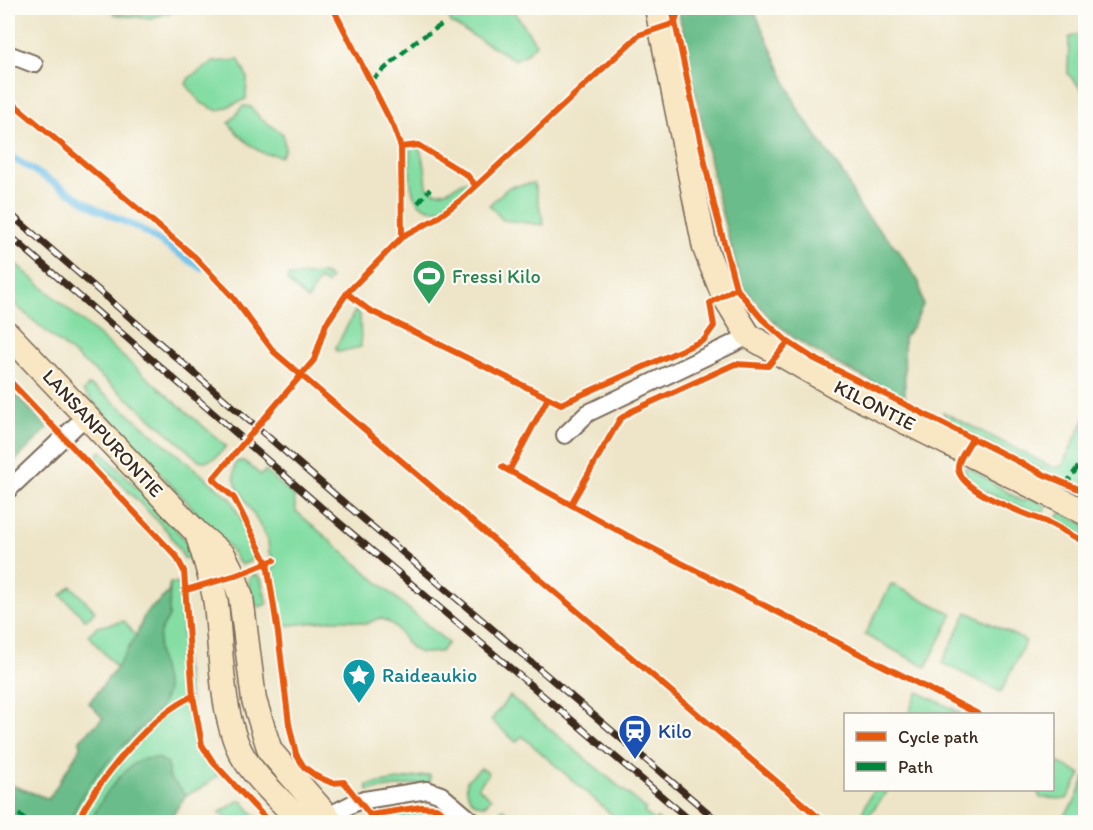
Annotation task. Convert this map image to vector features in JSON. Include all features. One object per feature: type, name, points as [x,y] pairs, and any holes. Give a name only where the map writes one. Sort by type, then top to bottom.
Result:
[{"type":"street","name":"KILONTIE","points":[[657,8],[705,248],[724,296],[749,336],[845,391],[1086,513]]},
{"type":"street","points":[[8,54],[34,64]]},
{"type":"street","name":"LANSANPURONTIE","points":[[8,334],[197,533],[224,556],[241,597],[254,700],[270,751],[327,820]]},
{"type":"street","points":[[565,435],[588,413],[749,336]]},
{"type":"street","points":[[8,490],[86,416]]},
{"type":"street","name":"LANSANPURONTIE","points":[[197,533],[213,582],[228,715],[234,738],[241,754],[250,766],[301,822]]},
{"type":"street","points":[[327,820],[358,801],[428,790],[441,795],[473,822]]},
{"type":"green space","points":[[111,8],[180,8],[181,10],[150,18],[115,15]]},
{"type":"green space","points":[[446,8],[512,8],[536,44],[525,55],[515,60],[451,23]]},
{"type":"green space","points":[[678,8],[753,8],[799,111],[845,177],[860,208],[898,250],[919,282],[923,305],[913,326],[904,337],[905,398],[835,363],[794,338],[769,317],[741,284],[717,195]]},
{"type":"green space","points":[[1075,35],[1085,37],[1085,93],[1068,74],[1069,38]]},
{"type":"green space","points":[[239,60],[247,77],[246,99],[218,111],[201,103],[186,84],[189,78],[213,62]]},
{"type":"green space","points":[[243,106],[251,107],[260,118],[283,134],[285,149],[280,157],[257,150],[229,123]]},
{"type":"green space","points":[[414,146],[420,150],[427,187],[441,192],[464,181],[469,182],[469,188],[444,208],[436,210],[424,207],[414,196],[412,189],[410,150]]},
{"type":"green space","points":[[534,183],[544,225],[503,220],[489,205],[509,187]]},
{"type":"green space","points":[[8,257],[226,446],[220,453],[211,460],[198,460],[11,301],[8,298]]},
{"type":"green space","points":[[323,274],[331,278],[327,284],[319,280],[308,300],[287,281],[289,276]]},
{"type":"green space","points":[[355,311],[360,314],[361,347],[339,352],[336,347]]},
{"type":"green space","points":[[89,385],[107,396],[231,499],[256,550],[251,561],[241,565],[228,546],[83,391]]},
{"type":"green space","points":[[8,387],[48,428],[8,468]]},
{"type":"green space","points":[[943,412],[1054,468],[1062,466],[1085,418],[1085,487],[1060,479],[946,421]]},
{"type":"green space","points":[[101,451],[169,521],[195,553],[191,559],[184,558],[169,533],[95,457]]},
{"type":"green space","points":[[244,461],[261,475],[265,471],[294,496],[296,511],[448,643],[440,652],[421,653],[414,650],[394,626],[379,618],[366,624],[350,620],[333,620],[284,626],[272,569],[277,564],[269,552],[268,540],[236,484],[235,463]]},
{"type":"green space","points":[[968,467],[1023,502],[1029,497],[1047,506],[1043,512],[1037,512],[1019,507],[988,493],[971,482],[964,469]]},
{"type":"green space","points":[[1061,512],[1085,525],[1085,537],[1063,525],[1058,517]]},
{"type":"green space","points":[[255,574],[261,579],[267,604],[259,607],[253,603],[248,579]]},
{"type":"green space","points":[[170,583],[181,584],[183,653],[198,748],[218,775],[203,787],[186,795],[168,822],[8,822],[8,784],[49,799],[81,747],[80,740],[103,718],[89,703],[117,668],[88,635],[97,627],[124,621],[136,636],[145,614],[168,593]]},
{"type":"green space","points":[[170,583],[169,617],[160,632],[158,650],[167,691],[161,707],[101,769],[84,792],[69,822],[8,822],[8,784],[49,799],[81,747],[80,740],[103,718],[89,703],[117,667],[136,636],[145,614],[168,593]]},
{"type":"green space","points":[[891,584],[953,614],[926,667],[865,635]]},
{"type":"green space","points":[[71,586],[95,611],[86,620],[61,595]]},
{"type":"green space","points":[[967,612],[1026,641],[1001,692],[942,663]]},
{"type":"green space","points":[[918,692],[961,713],[908,713]]},
{"type":"green space","points":[[510,696],[646,809],[644,812],[654,821],[657,818],[661,822],[620,822],[522,736],[516,742],[491,720]]},
{"type":"green space","points":[[146,758],[158,758],[168,764],[168,776],[186,795],[168,822],[91,822],[104,796],[132,765]]},
{"type":"green space","points":[[1054,760],[1081,774],[1067,799],[1040,798],[1037,791],[1054,791]]},
{"type":"green space","points":[[481,768],[487,771],[488,775],[478,787],[491,799],[485,805],[472,801],[467,789],[467,780]]},
{"type":"green space","points":[[430,775],[430,782],[368,791],[367,785]]},
{"type":"green space","points":[[1085,777],[1085,822],[1059,822],[1075,801]]},
{"type":"green space","points":[[873,791],[887,791],[864,822],[859,819]]},
{"type":"green space","points":[[238,801],[242,801],[260,822],[233,822],[219,813]]},
{"type":"green space","points":[[503,809],[518,822],[498,822],[497,815]]},
{"type":"green space","points":[[428,811],[450,822],[378,822],[388,815]]},
{"type":"waterway","points":[[8,155],[99,210],[139,228],[201,268]]},
{"type":"railway","points":[[8,212],[719,822]]},
{"type":"railway","points":[[8,234],[323,509],[692,822]]},
{"type":"marked path","points":[[371,81],[416,41],[443,24]]},
{"type":"marked path","points":[[418,203],[430,189]]},
{"type":"marked path","points":[[1065,485],[1086,456]]},
{"type":"marked path","points":[[8,806],[29,822]]},
{"type":"cycle path","points":[[333,8],[393,126],[401,147],[402,237]]},
{"type":"cycle path","points":[[369,822],[370,815],[344,782],[332,783],[316,776],[304,767],[296,754],[289,724],[267,563],[234,498],[213,479],[314,360],[326,324],[347,293],[402,237],[434,220],[461,200],[639,35],[675,23],[679,8]]},
{"type":"cycle path","points":[[673,13],[714,205],[736,288],[762,319],[788,342],[813,358],[1045,475],[1086,492]]},
{"type":"cycle path","points":[[8,99],[195,257],[231,295],[274,352],[824,822]]},
{"type":"cycle path","points":[[401,147],[418,145],[467,175],[476,186]]},
{"type":"cycle path","points":[[347,293],[369,310],[561,404],[704,340],[714,326],[710,303],[736,288]]},
{"type":"cycle path","points":[[571,504],[620,419],[632,411],[735,364],[768,366],[788,342]]},
{"type":"cycle path","points":[[8,379],[176,556],[184,571],[193,696],[202,745],[213,762],[269,822]]},
{"type":"cycle path","points":[[509,471],[548,398]]},
{"type":"cycle path","points":[[972,439],[958,464],[961,476],[969,485],[981,494],[1049,523],[1086,543]]},
{"type":"cycle path","points":[[502,467],[628,536],[976,713]]},
{"type":"cycle path","points":[[186,590],[234,576],[274,560]]},
{"type":"cycle path","points":[[77,822],[98,788],[127,750],[160,717],[193,696]]},
{"type":"cycle path","points":[[370,815],[421,807],[436,808],[456,822]]},
{"type":"place","name":"Fressi Kilo","points":[[429,305]]},
{"type":"place","name":"Raideaukio","points":[[359,704]]},
{"type":"place","name":"Kilo","points":[[635,760]]}]
